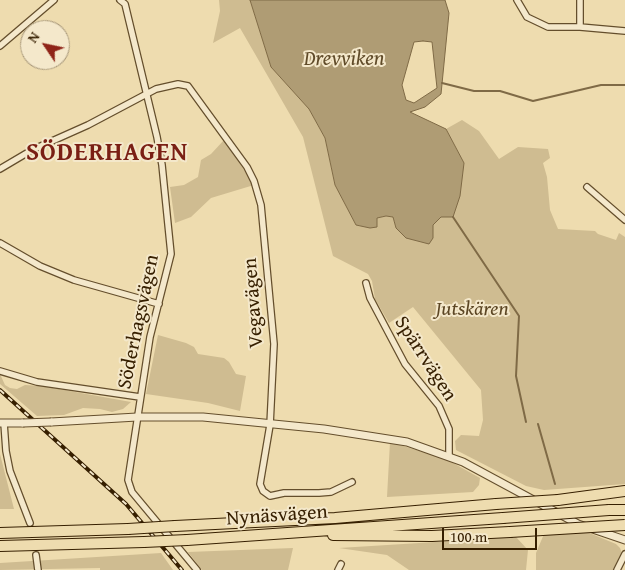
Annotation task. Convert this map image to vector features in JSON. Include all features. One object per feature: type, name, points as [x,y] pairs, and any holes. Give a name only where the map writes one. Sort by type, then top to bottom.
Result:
[{"type":"highway","points":[[596,497],[625,491]]},
{"type":"highway","name":"Nynäsvägen","points":[[0,533],[335,518],[496,504],[596,497],[625,497]]},
{"type":"highway","name":"Nynäsvägen","points":[[0,546],[187,540],[625,510]]},
{"type":"highway","points":[[295,532],[359,537],[432,536],[625,525]]},
{"type":"street","points":[[0,46],[54,0]]},
{"type":"street","points":[[517,0],[527,17],[548,27],[580,26],[625,31]]},
{"type":"street","points":[[580,0],[580,26]]},
{"type":"street","name":"Söderhagsvägen","points":[[124,1],[162,165],[171,238],[170,267],[159,304],[140,397],[128,480],[132,492],[197,570]]},
{"type":"street","name":"Vegavägen","points":[[145,96],[156,89],[178,84],[188,86],[234,147],[254,181],[264,229],[274,344],[270,425],[260,484],[265,494],[270,496],[284,493],[326,492],[352,482]]},
{"type":"street","points":[[0,169],[32,150],[145,96]]},
{"type":"street","points":[[587,187],[625,220]]},
{"type":"street","points":[[0,243],[40,266],[74,280],[159,304]]},
{"type":"street","name":"Spärrvägen","points":[[366,283],[377,314],[405,364],[439,406],[449,430],[449,455]]},
{"type":"street","points":[[0,371],[37,382],[140,397]]},
{"type":"street","points":[[30,523],[10,471],[2,423],[137,417],[203,418],[360,434],[408,442],[449,455],[578,524],[625,540]]},
{"type":"street","points":[[617,570],[625,554]]},
{"type":"street","points":[[36,555],[38,570]]},
{"type":"green space","name":"Jutskären","points":[[219,0],[250,0],[271,67],[309,109],[325,138],[335,185],[356,225],[377,227],[377,218],[393,217],[396,228],[433,238],[433,225],[441,217],[464,163],[446,129],[462,120],[479,131],[499,159],[518,147],[548,149],[550,158],[543,163],[547,177],[550,210],[558,229],[595,231],[598,234],[616,240],[619,233],[625,237],[625,484],[544,490],[526,486],[456,450],[455,441],[461,435],[479,436],[483,420],[481,390],[413,307],[389,323],[375,299],[372,281],[368,274],[333,256],[303,137],[240,28],[213,43],[220,11]]},
{"type":"green space","points":[[224,140],[254,185],[211,198],[191,217],[175,223],[170,187],[184,185],[198,177],[201,160],[211,154]]},
{"type":"green space","points":[[158,335],[186,343],[194,347],[198,354],[224,358],[229,362],[236,374],[246,376],[240,411],[208,403],[146,394]]},
{"type":"green space","points":[[0,374],[5,385],[10,388],[17,389],[25,385],[42,386],[131,402],[123,409],[112,412],[83,408],[64,415],[37,416],[0,384]]},
{"type":"green space","points":[[390,442],[446,459],[480,478],[479,485],[473,492],[387,497]]},
{"type":"green space","points":[[0,454],[14,509],[0,509]]},
{"type":"green space","points":[[582,530],[616,544],[620,548],[622,553],[613,570],[536,570],[536,553],[544,534]]},
{"type":"green space","points":[[516,537],[528,550],[526,570],[409,570],[387,555],[339,548]]},
{"type":"green space","points":[[293,548],[288,570],[202,570],[188,552]]},
{"type":"green space","points":[[161,553],[173,570],[100,570],[100,568],[0,570],[0,563]]},
{"type":"water","name":"Drevviken","points":[[250,0],[445,0],[449,13],[441,94],[425,107],[410,112],[446,129],[464,163],[460,196],[453,217],[441,217],[433,225],[433,238],[429,244],[406,238],[396,228],[393,217],[377,218],[377,227],[370,228],[356,225],[335,185],[325,138],[309,109],[271,67]],"holes":[[[414,42],[432,42],[437,88],[414,103],[406,100],[402,85]]]},
{"type":"waterway","points":[[442,83],[474,91],[500,91],[533,101],[601,85],[625,85]]},
{"type":"waterway","points":[[453,217],[519,316],[516,376],[526,422]]},
{"type":"waterway","points":[[538,424],[555,484]]},
{"type":"railway","points":[[0,390],[126,504],[182,570]]},
{"type":"district","name":"SÖDERHAGEN","points":[[107,154]]}]
